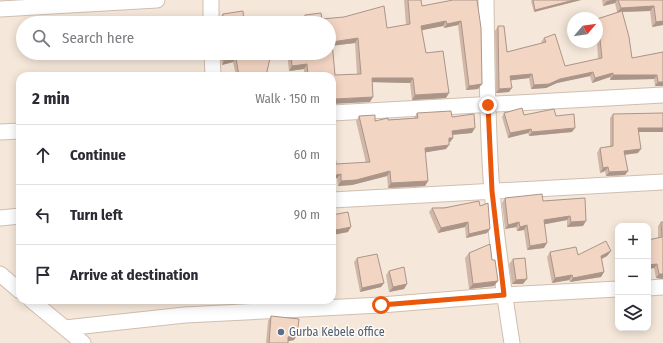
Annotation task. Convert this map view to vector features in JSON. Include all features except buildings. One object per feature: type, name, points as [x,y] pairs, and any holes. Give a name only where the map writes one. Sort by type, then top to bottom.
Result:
[{"type":"street","points":[[0,10],[157,0]]},
{"type":"street","points":[[211,0],[212,16]]},
{"type":"street","points":[[486,0],[488,105],[492,191],[504,295],[512,343]]},
{"type":"street","points":[[212,60],[213,72]]},
{"type":"street","points":[[336,113],[663,95]]},
{"type":"street","points":[[0,132],[16,131]]},
{"type":"street","points":[[336,200],[663,182]]},
{"type":"street","points":[[0,218],[16,216]]},
{"type":"street","points":[[0,274],[16,288]]},
{"type":"street","points":[[651,288],[663,287]]},
{"type":"street","points":[[65,328],[185,315],[381,305],[504,295],[615,289]]},
{"type":"street","points":[[36,304],[65,328],[79,342]]},
{"type":"shaded area","points":[[0,0],[663,0],[663,343],[0,343]]},
{"type":"place","name":"Gurba Kebele office","points":[[281,332]]},
{"type":"route","points":[[381,305],[504,295],[492,191],[488,105]]}]
